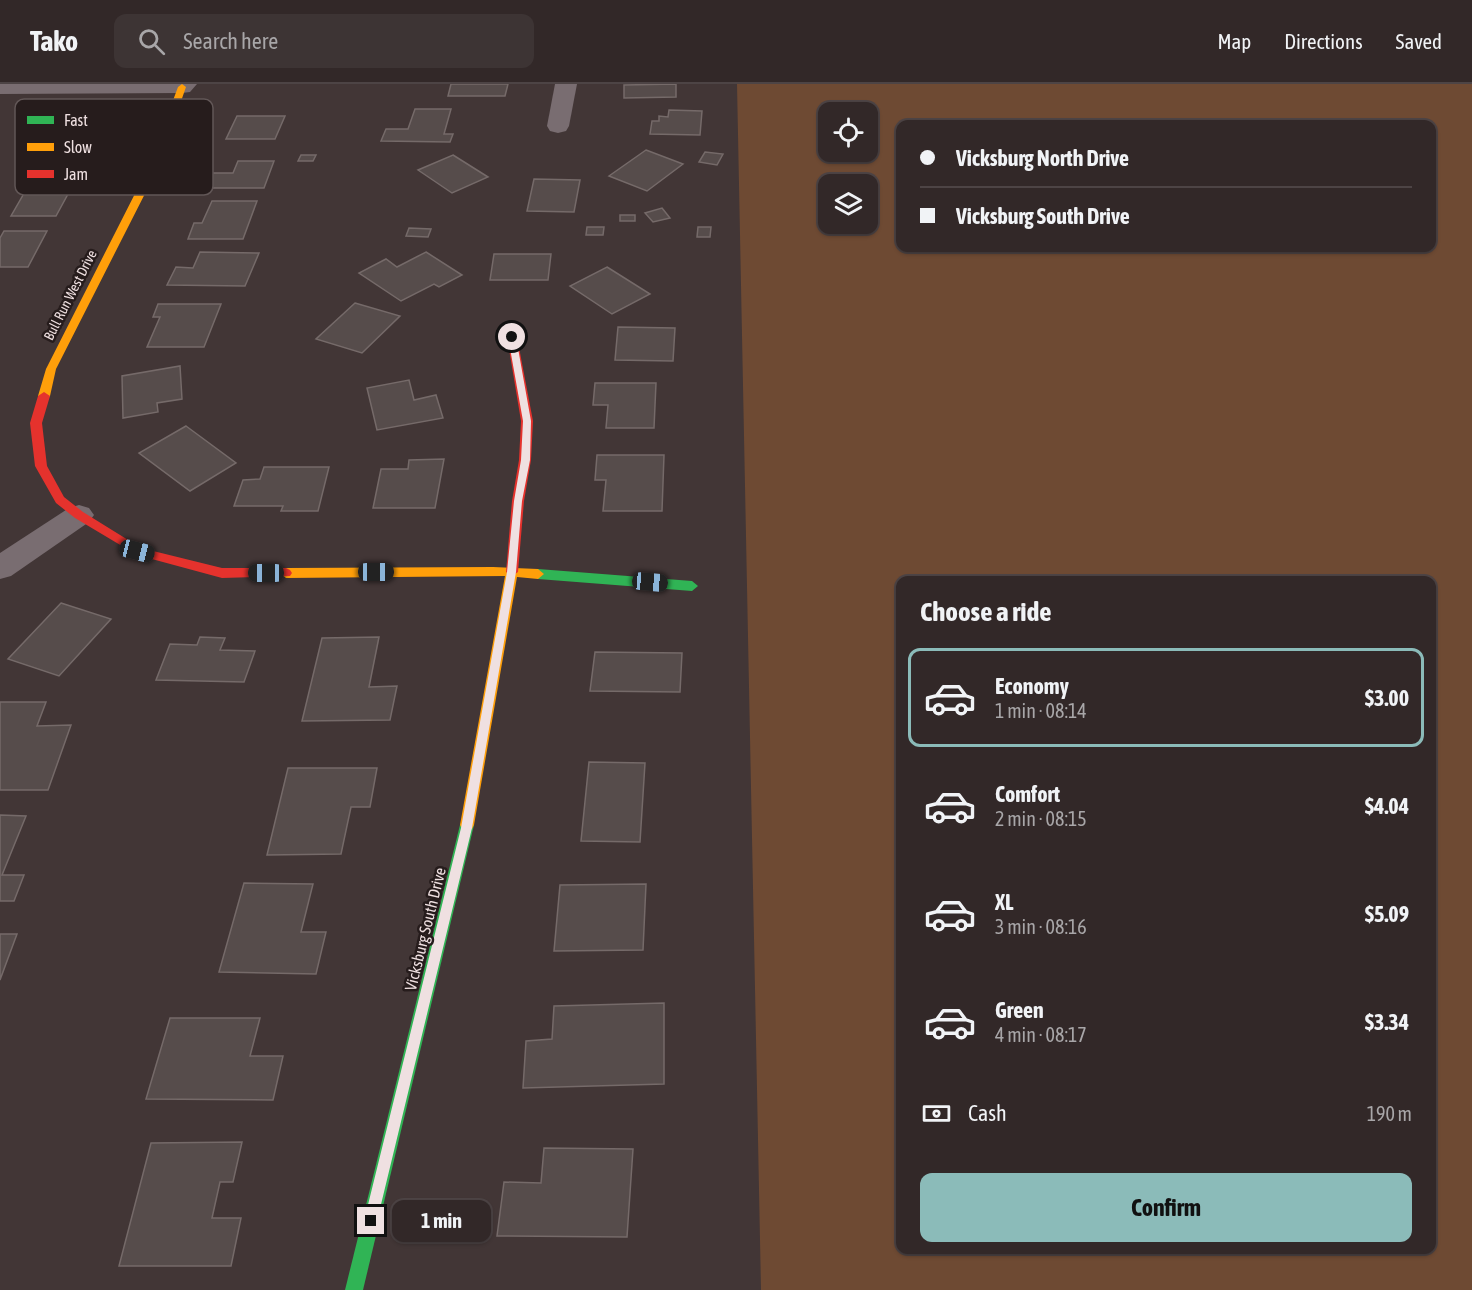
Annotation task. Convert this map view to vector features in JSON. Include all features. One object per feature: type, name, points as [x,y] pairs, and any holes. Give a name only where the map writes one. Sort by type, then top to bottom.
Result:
[{"type":"street","points":[[558,126],[566,84]]},
{"type":"street","points":[[0,88],[184,86]]},
{"type":"street","name":"Bull Run West Drive","points":[[139,195],[51,369],[36,423],[41,466],[60,500],[79,515],[137,551],[222,573],[512,572],[692,586]]},
{"type":"street","name":"Vicksburg South Drive","points":[[354,1290],[466,828],[512,572],[518,501],[525,460],[527,421],[512,337]]},
{"type":"street","points":[[0,568],[79,515]]},
{"type":"shaded area","points":[[737,84],[1472,84],[1472,1290],[761,1290]]},
{"type":"building","points":[[451,84],[508,84],[505,96],[448,96]]},
{"type":"building","points":[[676,84],[676,97],[624,98],[624,85]]},
{"type":"building","points":[[415,109],[451,109],[444,134],[453,134],[450,142],[381,141],[386,129],[408,129]]},
{"type":"building","points":[[669,110],[702,111],[700,135],[650,134],[652,121],[659,121],[659,116],[668,117]]},
{"type":"building","points":[[237,116],[285,116],[275,139],[226,139]]},
{"type":"building","points":[[646,150],[683,164],[647,191],[609,176]]},
{"type":"building","points":[[705,152],[723,154],[717,165],[699,162]]},
{"type":"building","points":[[301,155],[316,155],[313,161],[298,161]]},
{"type":"building","points":[[453,155],[488,177],[452,193],[418,170]]},
{"type":"building","points":[[238,161],[274,161],[264,188],[213,188],[213,173],[233,173]]},
{"type":"building","points":[[534,179],[580,180],[574,212],[527,211]]},
{"type":"building","points":[[23,195],[67,195],[56,216],[11,216]]},
{"type":"building","points":[[212,201],[257,201],[243,239],[188,239],[194,223],[202,223]]},
{"type":"building","points":[[662,208],[670,218],[653,222],[645,213]]},
{"type":"building","points":[[620,215],[635,215],[635,221],[620,221]]},
{"type":"building","points":[[587,227],[604,227],[603,235],[586,235]]},
{"type":"building","points":[[698,227],[711,227],[710,237],[697,237]]},
{"type":"building","points":[[409,228],[431,229],[428,237],[406,236]]},
{"type":"building","points":[[4,231],[47,231],[28,267],[0,267],[0,238]]},
{"type":"building","points":[[200,252],[259,253],[245,286],[167,285],[176,267],[193,268]]},
{"type":"building","points":[[426,252],[462,275],[439,287],[434,284],[401,301],[359,273],[386,259],[397,267]]},
{"type":"building","points":[[494,254],[551,254],[548,280],[490,280]]},
{"type":"building","points":[[607,267],[650,294],[612,314],[570,286]]},
{"type":"building","points":[[355,303],[400,316],[362,353],[316,339]]},
{"type":"building","points":[[158,304],[221,304],[204,347],[147,347],[160,317],[153,317]]},
{"type":"building","points":[[618,327],[675,328],[673,361],[615,360]]},
{"type":"building","points":[[180,366],[182,399],[157,403],[158,412],[123,418],[122,376]]},
{"type":"building","points":[[409,380],[414,400],[436,395],[443,418],[377,430],[367,388]]},
{"type":"building","points":[[595,383],[656,383],[654,428],[606,428],[608,405],[593,405]]},
{"type":"building","points":[[186,426],[236,463],[190,491],[139,453]]},
{"type":"building","points":[[597,455],[664,455],[662,511],[603,511],[606,480],[595,480]]},
{"type":"building","points":[[444,459],[435,508],[373,508],[381,469],[408,469],[409,460]]},
{"type":"building","points":[[264,467],[329,467],[318,511],[281,511],[283,506],[234,506],[243,480],[260,479]]},
{"type":"building","points":[[61,603],[111,619],[59,676],[8,659]]},
{"type":"building","points":[[200,637],[225,638],[220,650],[255,651],[244,682],[156,680],[170,644],[197,645]]},
{"type":"building","points":[[379,637],[369,687],[397,686],[390,720],[302,721],[322,638]]},
{"type":"building","points":[[595,652],[682,653],[680,692],[590,691]]},
{"type":"building","points":[[0,702],[46,702],[37,726],[71,725],[48,790],[0,790]]},
{"type":"building","points":[[589,762],[645,763],[640,842],[581,841]]},
{"type":"building","points":[[288,768],[377,768],[370,807],[351,807],[341,854],[267,855]]},
{"type":"building","points":[[0,815],[26,816],[2,875],[24,875],[14,901],[0,901]]},
{"type":"building","points":[[244,883],[313,884],[301,932],[326,932],[316,974],[219,972]]},
{"type":"building","points":[[646,884],[643,950],[554,951],[560,885]]},
{"type":"building","points":[[0,934],[17,934],[0,980]]},
{"type":"building","points":[[664,1003],[664,1084],[523,1088],[526,1041],[552,1039],[554,1006]]},
{"type":"building","points":[[170,1018],[260,1018],[250,1056],[283,1056],[273,1100],[146,1099]]},
{"type":"building","points":[[242,1142],[233,1182],[220,1182],[212,1218],[241,1218],[231,1266],[119,1266],[151,1143]]},
{"type":"building","points":[[544,1148],[633,1149],[627,1237],[497,1236],[504,1182],[541,1183]]},
{"type":"traffic: fast","points":[[538,574],[692,586]]},
{"type":"traffic: fast","points":[[354,1290],[467,825]]},
{"type":"traffic: slow","points":[[178,99],[182,87]]},
{"type":"traffic: slow","points":[[44,396],[51,369],[139,195]]},
{"type":"traffic: slow","points":[[286,573],[493,571],[538,574]]},
{"type":"traffic: slow","points":[[467,825],[512,572]]},
{"type":"traffic: jam","points":[[512,337],[527,421],[525,460],[518,501],[512,572]]},
{"type":"traffic: jam","points":[[44,396],[36,423],[41,466],[60,500],[79,515],[137,551],[222,573],[286,573]]},
{"type":"route","points":[[371,1221],[466,828],[512,572],[518,501],[525,460],[527,421],[512,337]]}]
